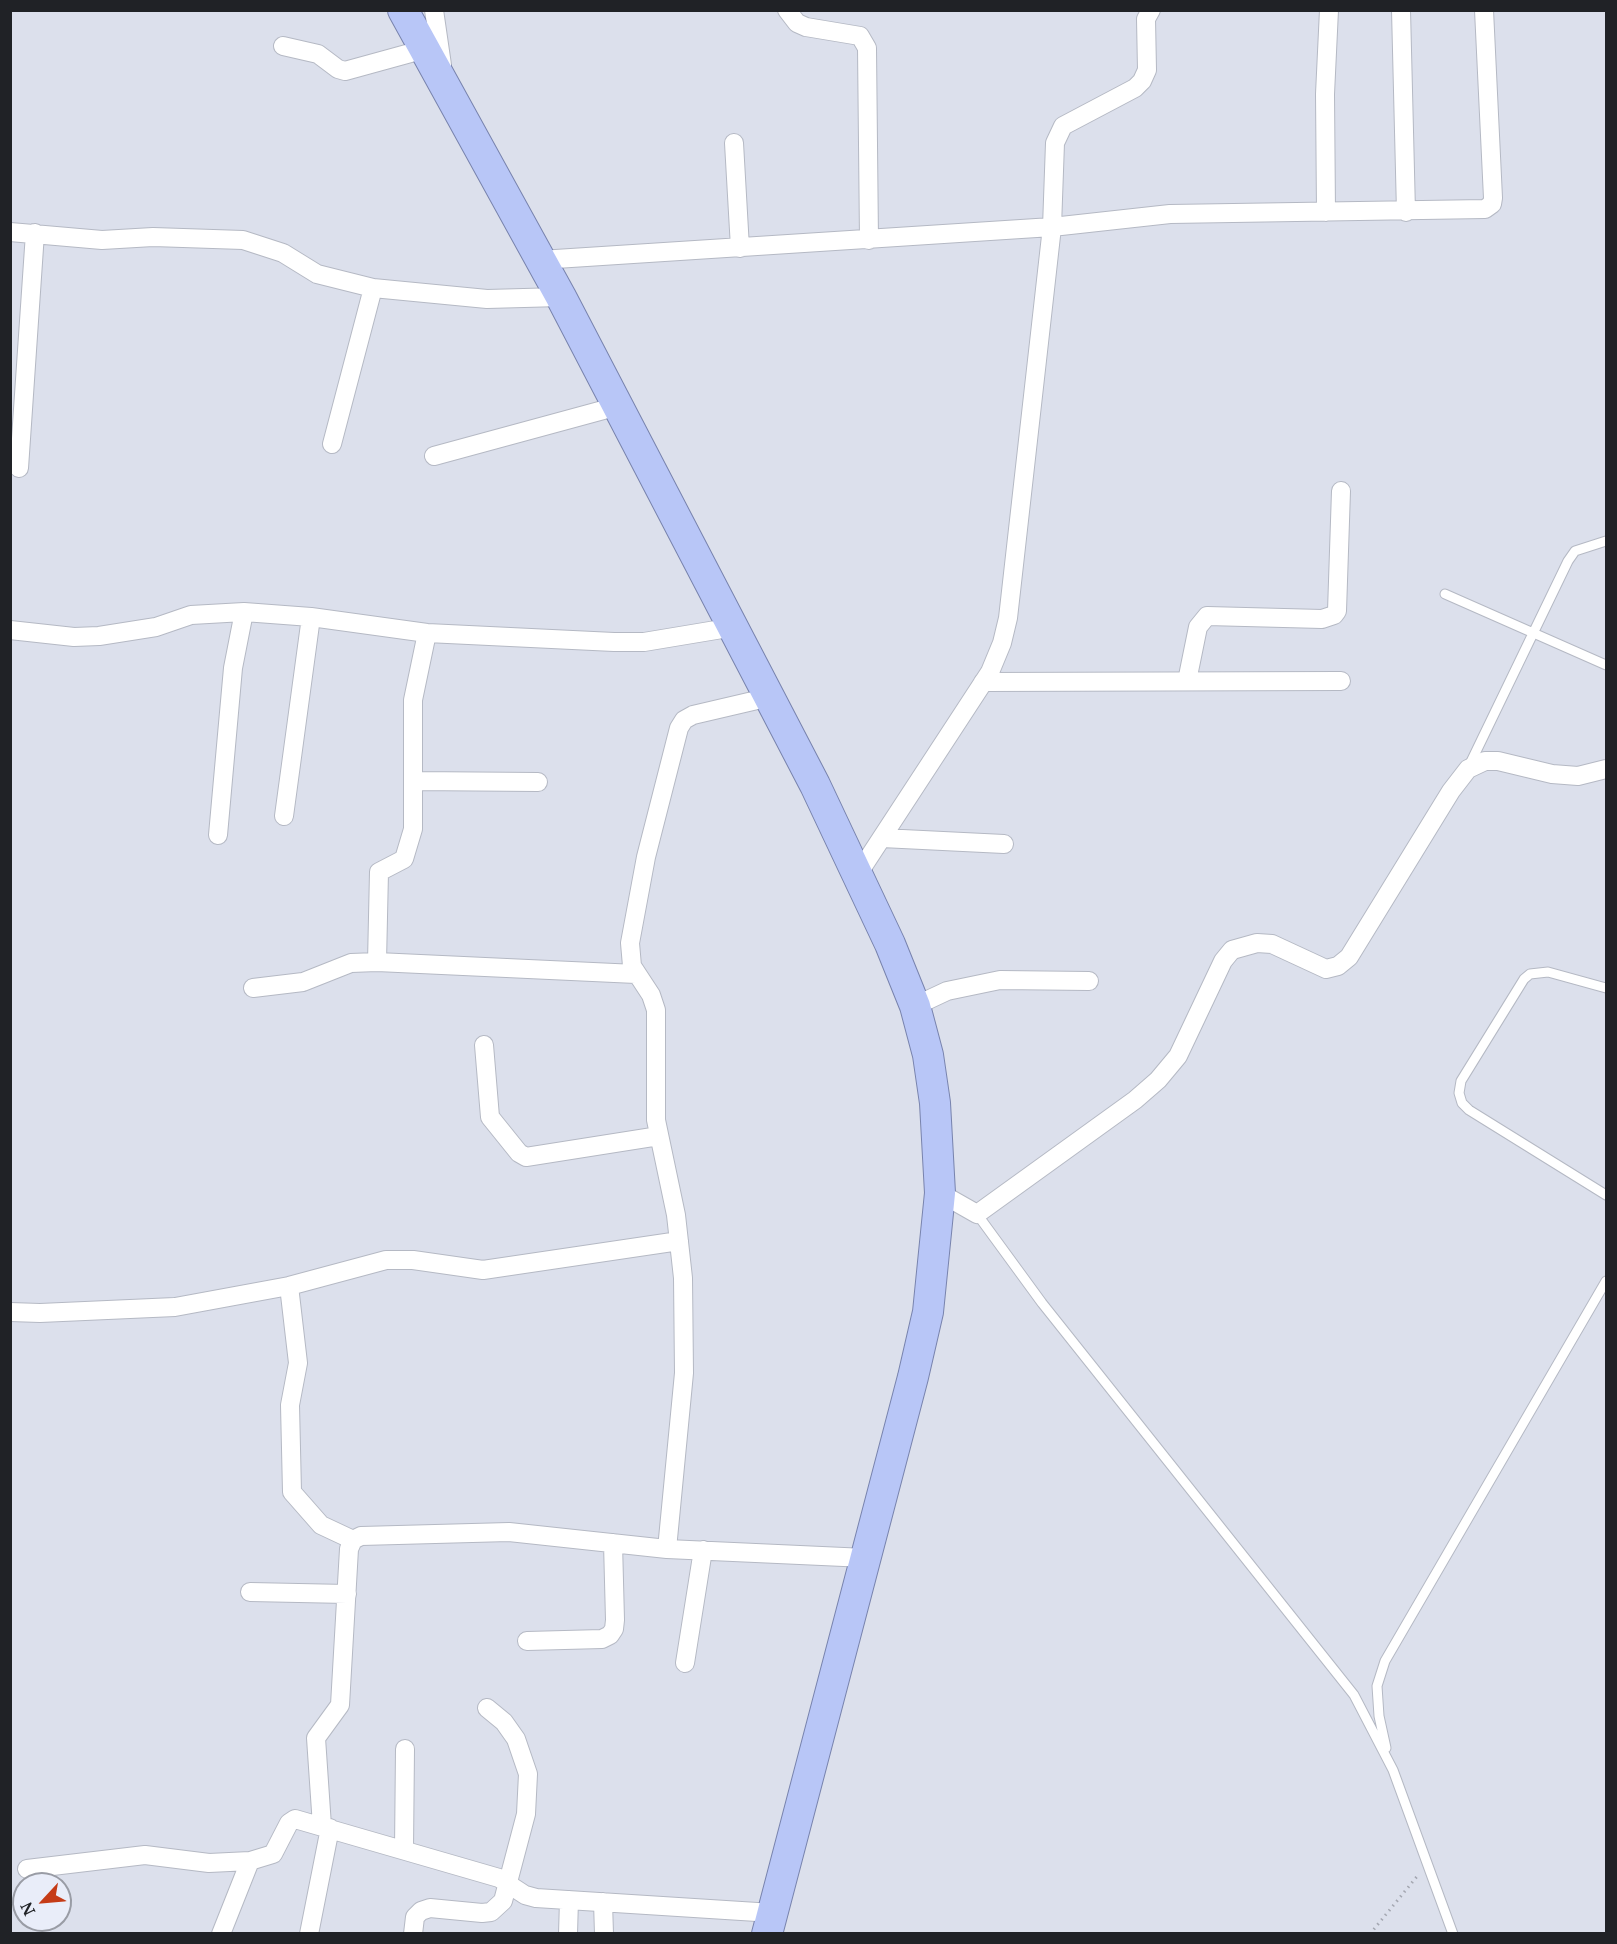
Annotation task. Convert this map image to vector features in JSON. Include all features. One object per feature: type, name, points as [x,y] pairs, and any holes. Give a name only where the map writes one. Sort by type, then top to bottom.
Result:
[{"type":"highway","points":[[403,10],[561,297],[771,697],[858,874],[915,1006],[928,1055],[935,1103],[940,1193],[928,1312],[770,1923]]},
{"type":"street","points":[[434,10],[447,91]]},
{"type":"street","points":[[787,10],[798,23],[806,27],[860,36],[867,48],[869,240]]},
{"type":"street","points":[[858,874],[983,682],[1002,643],[1008,618],[1052,227],[1055,143],[1063,126],[1135,88],[1142,81],[1147,70],[1146,19],[1151,10]]},
{"type":"street","points":[[1326,212],[1325,94],[1329,10]]},
{"type":"street","points":[[1401,10],[1407,212]]},
{"type":"street","points":[[540,260],[1052,227],[1170,214],[1485,209],[1492,204],[1484,10]]},
{"type":"street","points":[[283,46],[318,54],[338,69],[345,71],[425,49]]},
{"type":"street","points":[[734,143],[740,248]]},
{"type":"street","points":[[10,232],[102,240],[153,237],[243,240],[283,253],[317,274],[373,288],[487,299],[561,297]]},
{"type":"street","points":[[19,468],[35,233]]},
{"type":"street","points":[[332,444],[373,288]]},
{"type":"street","points":[[434,456],[618,406]]},
{"type":"street","points":[[1187,681],[1198,627],[1207,616],[1322,619],[1334,615],[1337,611],[1341,491]]},
{"type":"street","points":[[10,630],[74,637],[99,636],[156,627],[191,615],[244,612],[311,617],[427,633],[644,642],[734,627]]},
{"type":"street","points":[[218,835],[233,668],[244,612]]},
{"type":"street","points":[[284,816],[311,617]]},
{"type":"street","points":[[377,962],[379,872],[404,859],[413,829],[414,686],[427,633]]},
{"type":"street","points":[[983,682],[1341,681]]},
{"type":"street","points":[[667,1549],[684,1373],[683,1278],[679,1240],[659,1136],[654,1085],[656,1010],[651,994],[636,975],[630,957],[630,944],[642,879],[680,728],[684,720],[693,715],[771,697]]},
{"type":"street","points":[[940,1193],[977,1214],[1135,1100],[1158,1080],[1178,1056],[1223,961],[1232,950],[1257,943],[1272,944],[1326,969],[1338,966],[1349,957],[1451,791],[1468,769],[1485,761],[1498,760],[1552,774],[1578,776],[1606,769]]},
{"type":"street","points":[[413,781],[538,782]]},
{"type":"street","points":[[882,838],[1004,844]]},
{"type":"street","points":[[253,988],[303,982],[351,963],[377,962],[636,975]]},
{"type":"street","points":[[915,1006],[948,991],[1000,980],[1089,981]]},
{"type":"street","points":[[484,1045],[490,1117],[519,1153],[526,1157],[659,1136]]},
{"type":"street","points":[[10,1312],[62,1313],[176,1307],[289,1286],[386,1260],[413,1260],[483,1270],[679,1240]]},
{"type":"street","points":[[289,1286],[298,1363],[290,1405],[292,1492],[321,1525],[353,1540]]},
{"type":"street","points":[[309,1934],[326,1827],[316,1738],[340,1705],[349,1549],[353,1540],[369,1534],[508,1532],[667,1549],[866,1558]]},
{"type":"street","points":[[527,1641],[602,1639],[610,1635],[615,1629],[613,1543]]},
{"type":"street","points":[[685,1663],[703,1550]]},
{"type":"street","points":[[250,1592],[347,1594]]},
{"type":"street","points":[[413,1934],[415,1917],[421,1911],[430,1908],[491,1912],[503,1901],[526,1814],[528,1774],[516,1738],[504,1722],[487,1708]]},
{"type":"street","points":[[404,1850],[405,1749]]},
{"type":"street","points":[[27,1869],[145,1855],[209,1863],[250,1861],[273,1854],[289,1823],[295,1820],[326,1827],[509,1882],[525,1895],[536,1898],[603,1902],[770,1923]]},
{"type":"street","points":[[222,1934],[250,1861]]},
{"type":"street","points":[[568,1934],[569,1900]]},
{"type":"street","points":[[603,1902],[604,1934]]},
{"type":"lane","points":[[1468,769],[1575,551],[1606,541]]},
{"type":"lane","points":[[1445,594],[1606,665]]},
{"type":"lane","points":[[1606,988],[1548,972],[1530,974],[1524,979],[1461,1081],[1459,1093],[1462,1103],[1469,1110],[1606,1194]]},
{"type":"lane","points":[[977,1214],[1042,1303],[1354,1695],[1394,1770]]},
{"type":"lane","points":[[1453,1934],[1426,1865],[1394,1770],[1379,1716],[1377,1686],[1385,1661],[1606,1281]]},
{"type":"path","points":[[1370,1934],[1426,1865]]}]
